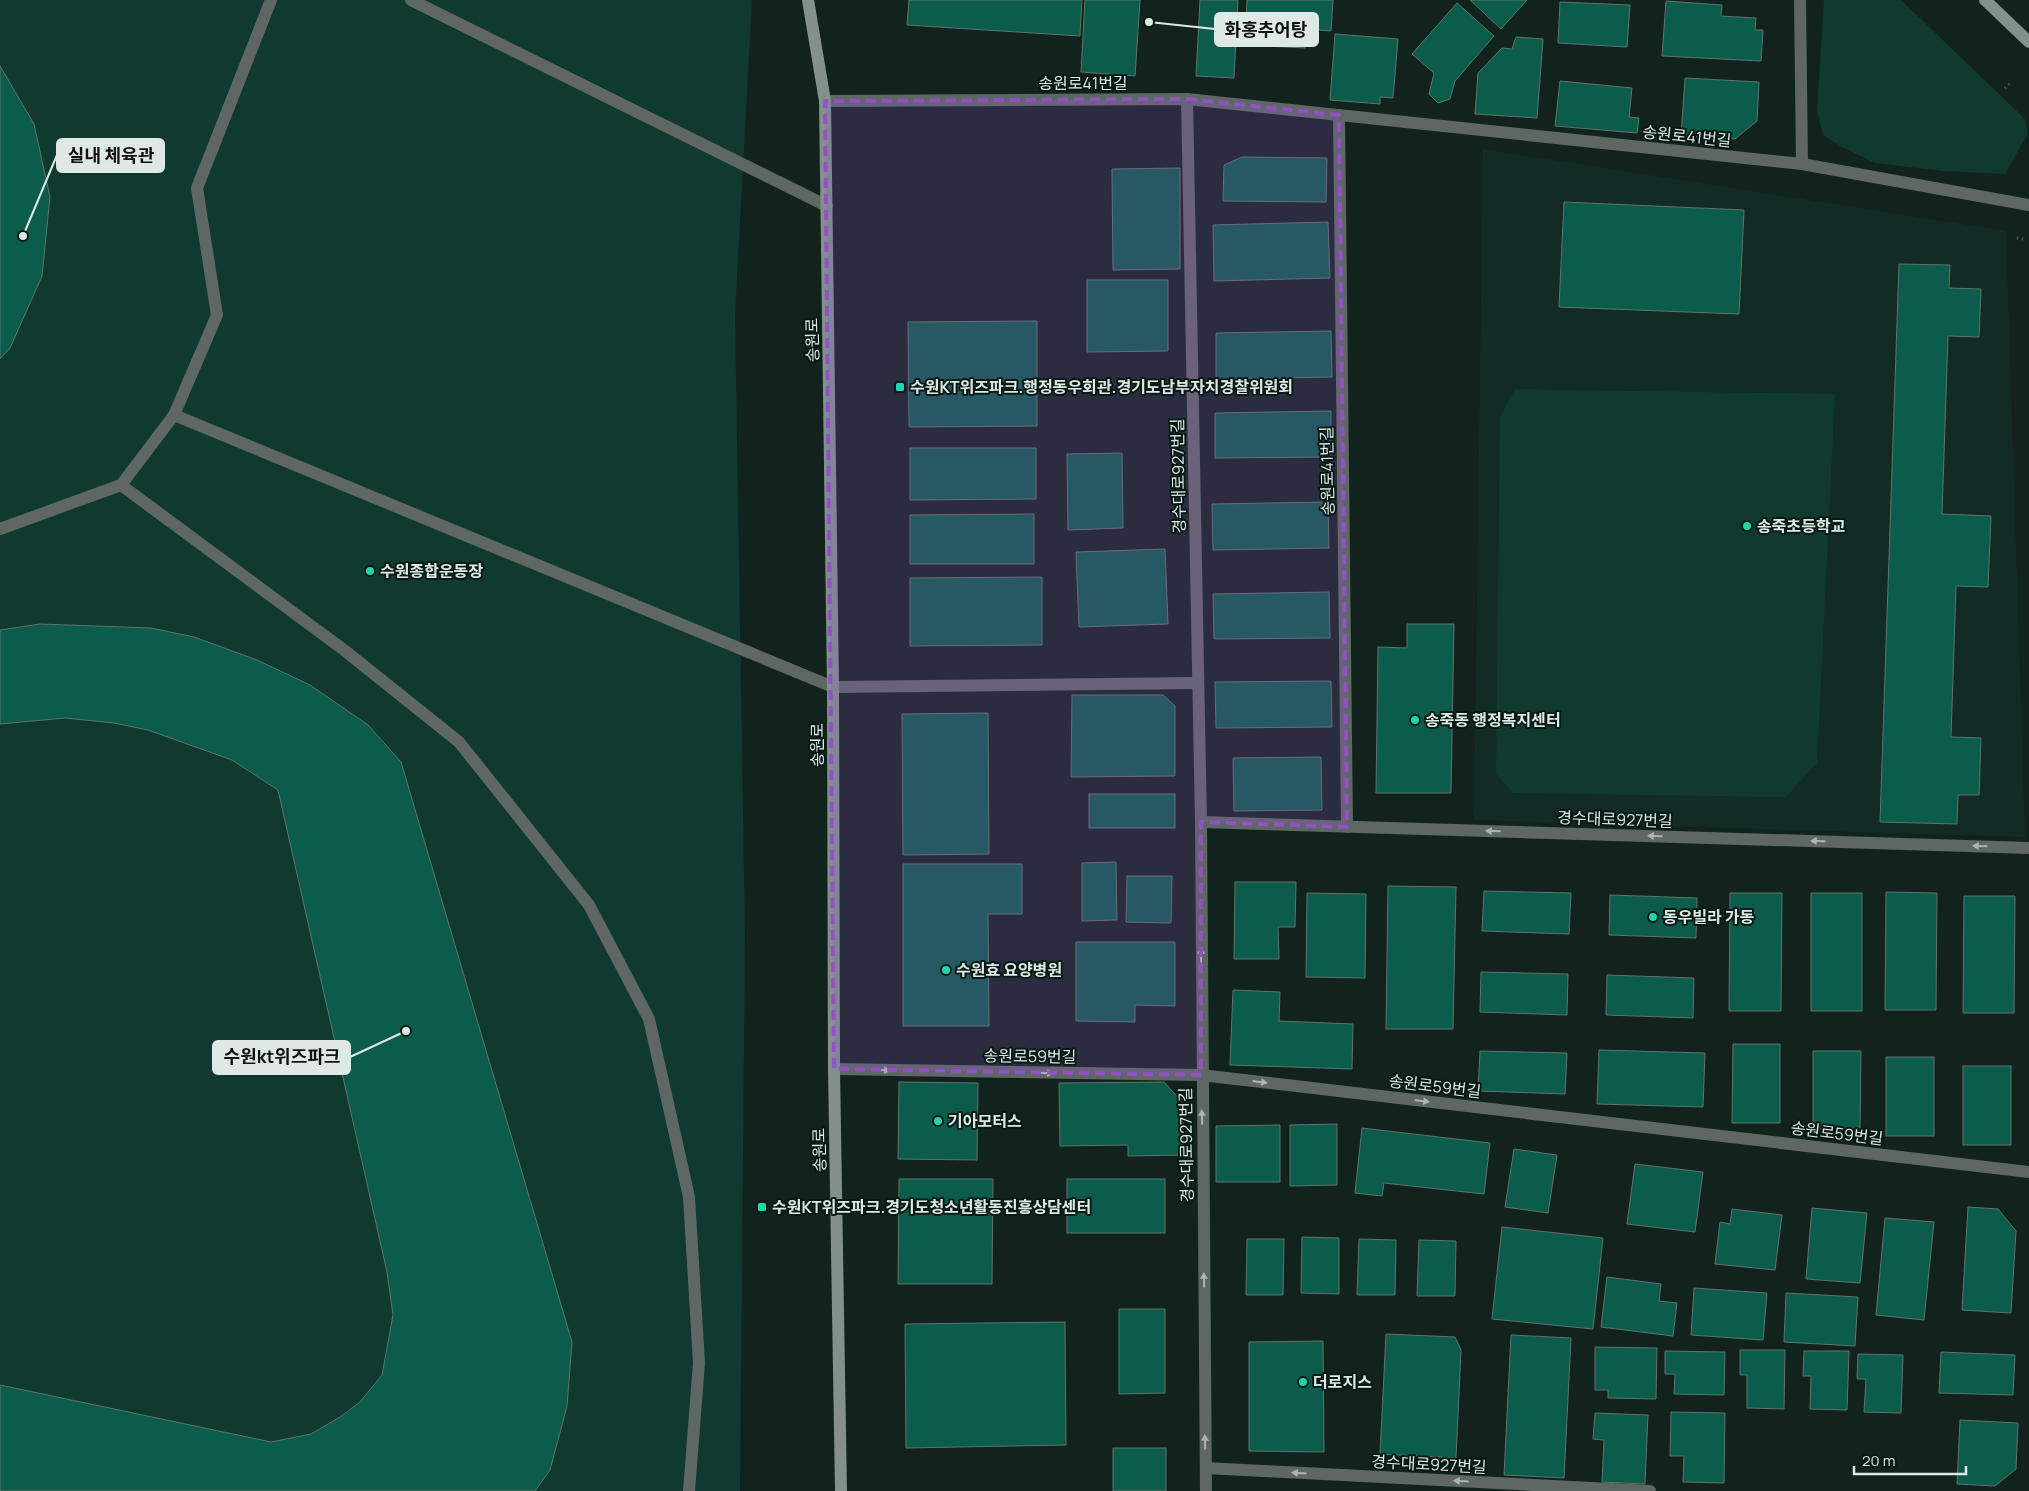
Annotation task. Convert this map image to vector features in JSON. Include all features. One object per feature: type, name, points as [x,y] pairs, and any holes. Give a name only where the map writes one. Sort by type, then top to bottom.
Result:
[{"type":"main road","points":[[1985,0],[2029,42]]},
{"type":"main road","name":"송원로","points":[[807,2],[825,101],[833,686],[834,1070],[841,1491]]},
{"type":"street","points":[[0,529],[121,485],[174,415],[217,315],[197,188],[271,0]]},
{"type":"street","points":[[411,0],[827,206]]},
{"type":"street","points":[[1800,0],[1802,164]]},
{"type":"street","name":"송원로41번길","points":[[825,101],[1187,99],[1802,164],[2029,205]]},
{"type":"street","name":"경수대로927번길","points":[[1187,99],[1201,822],[1201,1075],[1206,1491]]},
{"type":"street","name":"송원로41번길","points":[[1339,115],[1347,827]]},
{"type":"street","points":[[174,415],[833,686],[1198,683]]},
{"type":"street","points":[[121,485],[344,650],[459,742],[589,905],[649,1019],[689,1197],[699,1363],[689,1491]]},
{"type":"street","name":"경수대로927번길","points":[[1201,822],[2029,848]]},
{"type":"street","name":"송원로59번길","points":[[834,1070],[1201,1075],[2029,1172]]},
{"type":"street","name":"경수대로927번길","points":[[1206,1468],[1650,1491]]},
{"type":"path","points":[[2005,88],[2010,83]]},
{"type":"path","points":[[2017,238],[2023,239]]},
{"type":"highlighted area","points":[[1187,99],[1339,115],[1347,827],[1201,822],[1201,1075],[834,1069],[825,101]]},
{"type":"shaded area","name":"수원종합운동장","points":[[0,0],[752,0],[735,315],[745,935],[740,1491],[0,1491]]},
{"type":"shaded area","points":[[1824,0],[1901,0],[2025,119],[2028,133],[2005,174],[1943,171],[1875,163],[1823,135],[1817,110]]},
{"type":"shaded area","name":"송죽초등학교","points":[[1483,149],[2006,231],[2025,837],[1474,820]]},
{"type":"shaded area","points":[[1515,389],[1835,394],[1817,763],[1786,797],[1513,793],[1496,774],[1500,417]]},
{"type":"building","points":[[909,0],[1082,0],[1080,36],[907,25]]},
{"type":"building","points":[[1085,0],[1140,0],[1135,76],[1081,72]]},
{"type":"building","points":[[1200,0],[1238,0],[1234,78],[1196,76]]},
{"type":"building","points":[[1247,0],[1333,0],[1331,31],[1305,29],[1305,48],[1245,45]]},
{"type":"building","points":[[1470,0],[1527,0],[1501,29]]},
{"type":"building","points":[[1666,1],[1722,5],[1721,16],[1756,18],[1755,30],[1763,30],[1761,61],[1662,56]]},
{"type":"building","points":[[1560,2],[1630,5],[1627,47],[1558,43]]},
{"type":"building","points":[[1457,3],[1494,36],[1455,81],[1450,99],[1438,103],[1429,94],[1434,73],[1412,54]]},
{"type":"building","points":[[1335,34],[1398,39],[1393,98],[1380,97],[1380,104],[1330,100]]},
{"type":"building","points":[[1516,37],[1543,39],[1537,118],[1475,114],[1478,73],[1502,48],[1512,49]]},
{"type":"building","points":[[0,66],[34,124],[50,197],[42,276],[10,348],[0,359]]},
{"type":"building","points":[[1685,78],[1759,82],[1757,121],[1735,139],[1681,136]]},
{"type":"building","points":[[1560,81],[1632,88],[1629,117],[1639,118],[1637,133],[1555,126]]},
{"type":"building","points":[[1242,157],[1327,158],[1326,202],[1223,201],[1224,165]]},
{"type":"building","points":[[1180,168],[1180,269],[1113,270],[1112,169]]},
{"type":"building","points":[[1564,202],[1744,210],[1739,314],[1559,307]]},
{"type":"building","points":[[1328,222],[1330,278],[1214,281],[1213,225]]},
{"type":"building","points":[[1899,264],[1950,265],[1949,288],[1981,289],[1979,337],[1948,336],[1942,514],[1991,516],[1988,587],[1956,586],[1951,737],[1981,738],[1979,795],[1958,795],[1957,824],[1880,822]]},
{"type":"building","points":[[1087,280],[1168,280],[1168,351],[1087,352]]},
{"type":"building","points":[[1037,321],[1037,426],[909,427],[908,322]]},
{"type":"building","points":[[1331,331],[1332,377],[1216,379],[1216,333]]},
{"type":"building","points":[[1331,411],[1331,457],[1215,458],[1215,413]]},
{"type":"building","points":[[910,448],[1036,448],[1036,499],[910,500]]},
{"type":"building","points":[[1122,453],[1123,528],[1068,530],[1067,454]]},
{"type":"building","points":[[1328,502],[1329,548],[1213,550],[1212,504]]},
{"type":"building","points":[[1034,514],[1034,564],[910,564],[910,515]]},
{"type":"building","points":[[1165,549],[1168,624],[1079,627],[1076,552]]},
{"type":"building","points":[[1042,577],[1042,645],[910,646],[910,578]]},
{"type":"building","points":[[1329,592],[1330,638],[1214,639],[1213,594]]},
{"type":"building","points":[[40,624],[151,628],[194,637],[257,660],[310,685],[368,725],[401,762],[572,1342],[567,1406],[550,1470],[535,1491],[0,1491],[0,1385],[271,1442],[311,1434],[340,1417],[360,1402],[382,1375],[393,1315],[387,1272],[278,790],[232,760],[148,730],[114,723],[65,718],[0,724],[0,630]]},
{"type":"building","name":"송죽동 행정복지센터","points":[[1407,624],[1454,624],[1451,793],[1376,793],[1378,647],[1407,648]]},
{"type":"building","points":[[1331,681],[1332,727],[1216,728],[1215,682]]},
{"type":"building","points":[[1072,695],[1163,695],[1175,706],[1175,776],[1071,777]]},
{"type":"building","points":[[988,713],[989,854],[903,855],[902,714]]},
{"type":"building","points":[[1321,757],[1322,810],[1234,811],[1233,758]]},
{"type":"building","points":[[1089,794],[1175,794],[1175,828],[1089,828]]},
{"type":"building","points":[[1116,862],[1117,920],[1082,921],[1082,863]]},
{"type":"building","name":"수원효 요양병원","points":[[903,864],[1022,864],[1022,914],[988,914],[989,1026],[903,1026]]},
{"type":"building","points":[[1127,876],[1172,876],[1171,923],[1126,922]]},
{"type":"building","points":[[1235,882],[1296,882],[1295,927],[1278,927],[1279,959],[1234,959]]},
{"type":"building","points":[[1388,886],[1456,887],[1453,1029],[1386,1029]]},
{"type":"building","points":[[1484,891],[1571,893],[1569,934],[1482,931]]},
{"type":"building","points":[[1886,892],[1937,893],[1936,1010],[1885,1010]]},
{"type":"building","points":[[1307,893],[1366,894],[1365,978],[1306,977]]},
{"type":"building","points":[[1730,893],[1782,893],[1781,1011],[1729,1011]]},
{"type":"building","points":[[1811,893],[1862,893],[1862,1011],[1811,1011]]},
{"type":"building","name":"동우빌라 가동","points":[[1610,895],[1697,898],[1696,938],[1609,935]]},
{"type":"building","points":[[1964,896],[2015,896],[2014,1013],[1963,1013]]},
{"type":"building","points":[[1076,942],[1175,942],[1175,1006],[1135,1005],[1135,1022],[1076,1021]]},
{"type":"building","points":[[1481,972],[1568,974],[1567,1015],[1480,1012]]},
{"type":"building","points":[[1607,975],[1694,978],[1693,1018],[1606,1015]]},
{"type":"building","points":[[1233,990],[1280,992],[1279,1021],[1353,1024],[1352,1069],[1230,1065]]},
{"type":"building","points":[[1733,1044],[1780,1044],[1780,1123],[1732,1123]]},
{"type":"building","points":[[1599,1050],[1705,1053],[1703,1107],[1597,1104]]},
{"type":"building","points":[[1480,1051],[1567,1053],[1565,1094],[1478,1091]]},
{"type":"building","points":[[1813,1051],[1861,1051],[1860,1130],[1813,1129]]},
{"type":"building","points":[[1886,1057],[1934,1057],[1934,1136],[1886,1136]]},
{"type":"building","points":[[1963,1066],[2011,1066],[2011,1145],[1963,1145]]},
{"type":"building","name":"기아모터스","points":[[899,1082],[978,1083],[977,1160],[898,1159]]},
{"type":"building","points":[[1164,1082],[1183,1103],[1184,1155],[1128,1156],[1128,1145],[1060,1146],[1059,1083]]},
{"type":"building","points":[[1337,1124],[1337,1185],[1290,1186],[1290,1125]]},
{"type":"building","points":[[1280,1125],[1280,1182],[1216,1182],[1216,1126]]},
{"type":"building","points":[[1362,1128],[1490,1143],[1484,1194],[1384,1183],[1382,1196],[1355,1193]]},
{"type":"building","points":[[1514,1149],[1557,1155],[1548,1213],[1505,1207]]},
{"type":"building","points":[[1635,1164],[1703,1172],[1695,1232],[1627,1224]]},
{"type":"building","points":[[899,1179],[993,1179],[992,1284],[898,1284]]},
{"type":"building","points":[[1067,1179],[1165,1179],[1165,1233],[1067,1233]]},
{"type":"building","points":[[1968,1207],[1998,1209],[2016,1231],[2011,1313],[1962,1310]]},
{"type":"building","points":[[1812,1208],[1867,1213],[1860,1283],[1806,1279]]},
{"type":"building","points":[[1732,1209],[1782,1215],[1775,1270],[1715,1264],[1720,1222],[1730,1224]]},
{"type":"building","points":[[1885,1218],[1934,1222],[1924,1320],[1876,1315]]},
{"type":"building","points":[[1502,1227],[1603,1238],[1593,1329],[1492,1319]]},
{"type":"building","points":[[1302,1237],[1339,1238],[1339,1294],[1301,1293]]},
{"type":"building","points":[[1247,1239],[1284,1239],[1283,1295],[1246,1295]]},
{"type":"building","points":[[1359,1239],[1396,1240],[1395,1295],[1357,1295]]},
{"type":"building","points":[[1419,1240],[1456,1241],[1455,1296],[1417,1296]]},
{"type":"building","points":[[1607,1277],[1661,1284],[1659,1301],[1677,1303],[1673,1336],[1601,1327]]},
{"type":"building","points":[[1694,1288],[1767,1293],[1763,1340],[1691,1335]]},
{"type":"building","points":[[1786,1293],[1858,1297],[1855,1346],[1784,1342]]},
{"type":"building","points":[[1119,1309],[1165,1309],[1165,1393],[1119,1394]]},
{"type":"building","points":[[1065,1322],[1066,1445],[906,1448],[905,1324]]},
{"type":"building","points":[[1386,1334],[1455,1337],[1461,1350],[1456,1458],[1380,1454]]},
{"type":"building","points":[[1511,1335],[1571,1338],[1564,1478],[1504,1475]]},
{"type":"building","points":[[1323,1341],[1324,1452],[1249,1451],[1249,1342]]},
{"type":"building","points":[[1595,1347],[1657,1348],[1656,1399],[1608,1398],[1608,1390],[1595,1390]]},
{"type":"building","points":[[1740,1350],[1785,1350],[1784,1409],[1747,1408],[1747,1375],[1740,1375]]},
{"type":"building","points":[[1665,1351],[1725,1352],[1724,1395],[1674,1394],[1675,1374],[1665,1374]]},
{"type":"building","points":[[1804,1351],[1849,1351],[1847,1410],[1810,1409],[1811,1376],[1803,1376]]},
{"type":"building","points":[[1941,1352],[2015,1355],[2013,1395],[1939,1393]]},
{"type":"building","points":[[1858,1354],[1903,1355],[1901,1413],[1864,1412],[1866,1379],[1857,1379]]},
{"type":"building","points":[[1671,1412],[1725,1413],[1724,1483],[1683,1482],[1684,1456],[1670,1456]]},
{"type":"building","points":[[1595,1413],[1648,1415],[1645,1484],[1602,1482],[1604,1440],[1593,1439]]},
{"type":"building","points":[[1960,1420],[2018,1423],[2016,1469],[1995,1486],[1957,1484]]},
{"type":"building","points":[[1113,1448],[1166,1448],[1166,1491],[1113,1491]]},
{"type":"place","name":"화홍추어탕","points":[[1149,22]]},
{"type":"place","name":"실내 체육관","points":[[23,236]]},
{"type":"place","name":"수원KT위즈파크.행정동우회관.경기도남부자치경찰위원회","points":[[900,387]]},
{"type":"place","name":"송죽초등학교","points":[[1747,526]]},
{"type":"place","name":"수원종합운동장","points":[[370,571]]},
{"type":"place","name":"송죽동 행정복지센터","points":[[1415,720]]},
{"type":"place","name":"동우빌라 가동","points":[[1653,917]]},
{"type":"place","name":"수원효 요양병원","points":[[946,970]]},
{"type":"place","name":"수원kt위즈파크","points":[[406,1031]]},
{"type":"place","name":"기아모터스","points":[[938,1121]]},
{"type":"place","name":"수원KT위즈파크.경기도청소년활동진흥상담센터","points":[[762,1207]]},
{"type":"place","name":"더로지스","points":[[1303,1382]]}]
